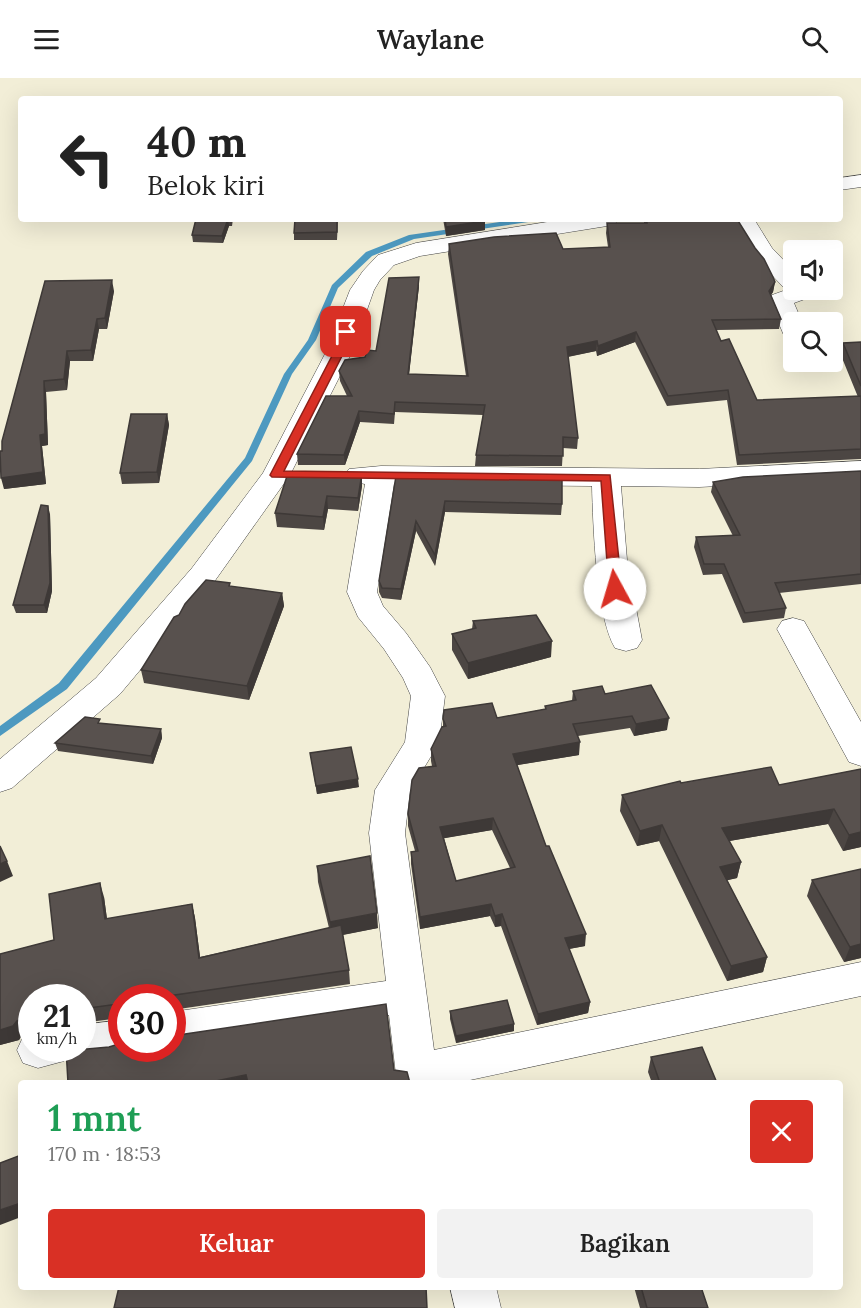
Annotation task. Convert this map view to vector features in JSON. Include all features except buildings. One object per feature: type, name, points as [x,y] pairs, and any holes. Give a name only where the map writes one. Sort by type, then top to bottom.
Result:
[{"type":"street","points":[[843,184],[861,181]]},
{"type":"street","points":[[0,779],[108,686],[288,475],[362,290],[386,260],[416,250],[589,222]]},
{"type":"street","points":[[745,222],[762,252],[783,274]]},
{"type":"street","points":[[334,475],[699,478],[861,470]]},
{"type":"street","points":[[381,475],[362,592],[369,610],[395,641],[418,675],[428,696],[422,743],[393,790],[387,833],[417,1078],[633,1027],[752,1004],[861,979]]},
{"type":"street","points":[[606,478],[617,602],[626,640]]},
{"type":"street","points":[[793,629],[861,753]]},
{"type":"street","points":[[186,1028],[406,995]]},
{"type":"street","points":[[474,1290],[478,1308]]},
{"type":"shaded area","points":[[0,78],[861,78],[861,1308],[0,1308]]},
{"type":"waterway","points":[[0,732],[63,686],[249,459],[288,374],[312,340],[335,287],[369,254],[412,237],[514,222]]},
{"type":"route","points":[[346,332],[339,352],[276,475],[606,478],[615,589]]}]
